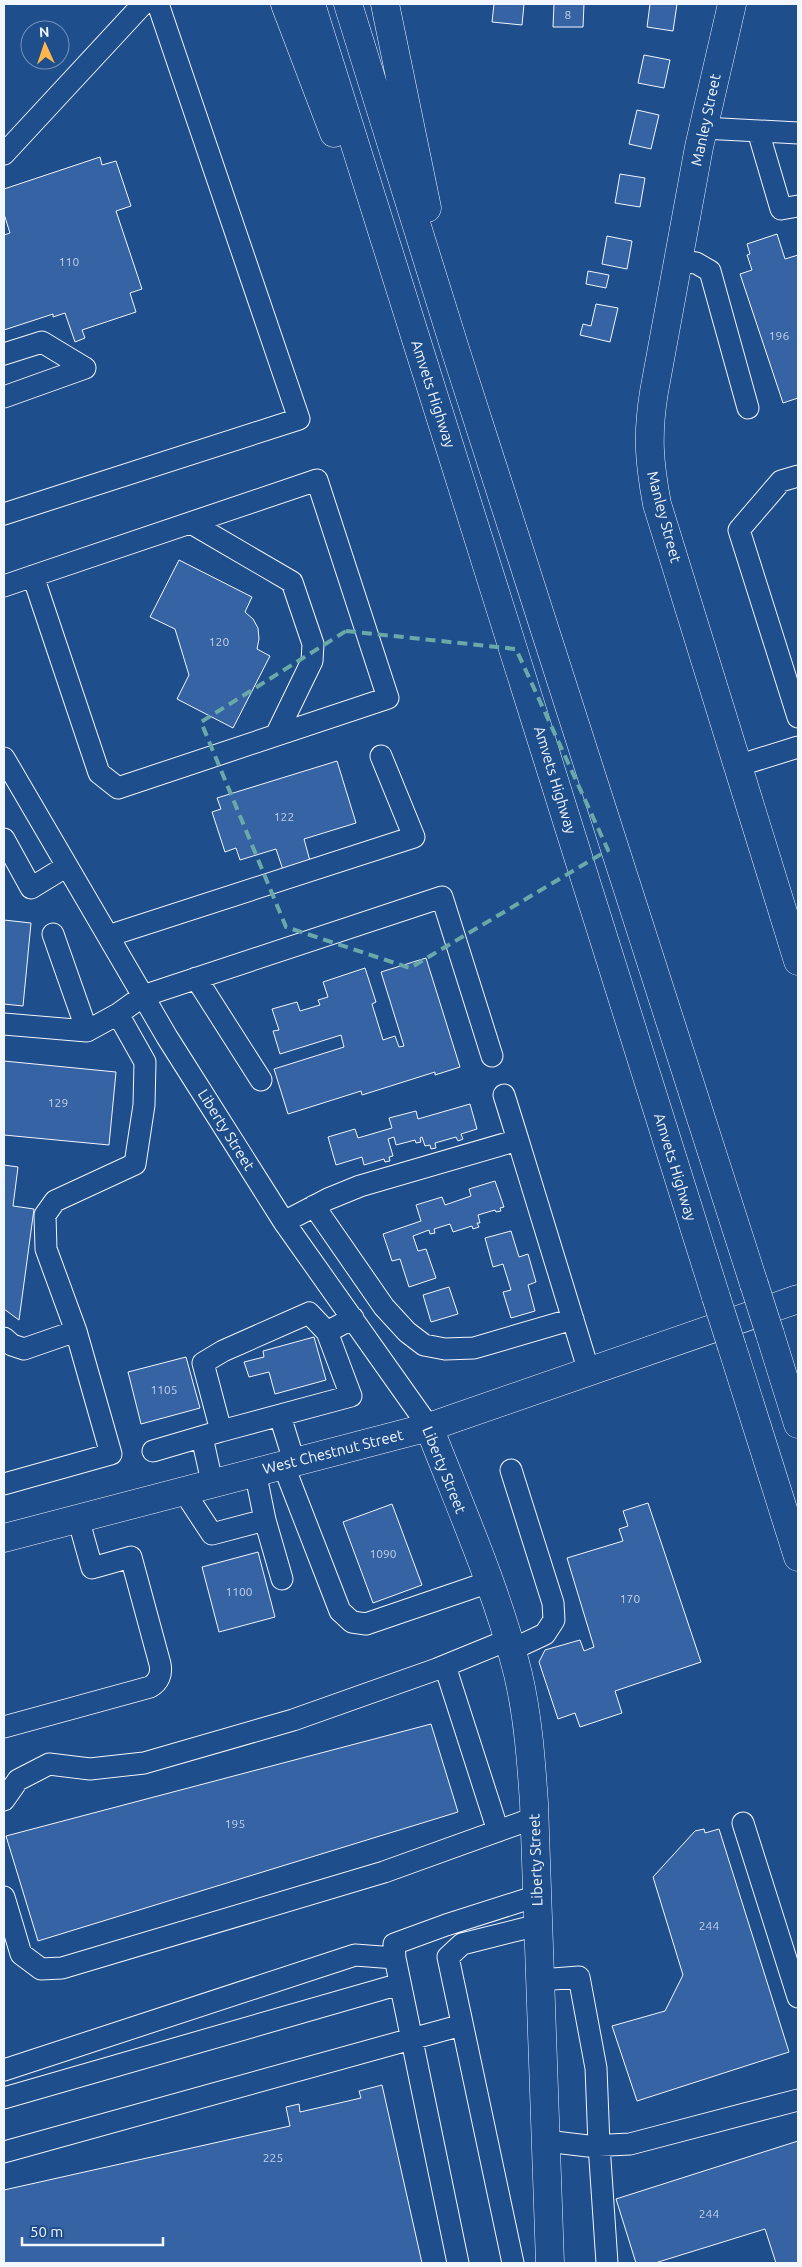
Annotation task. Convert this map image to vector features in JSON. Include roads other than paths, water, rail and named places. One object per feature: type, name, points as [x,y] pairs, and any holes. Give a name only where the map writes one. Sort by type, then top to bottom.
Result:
[{"type":"main road","points":[[285,4],[304,58],[414,334]]},
{"type":"main road","name":"Amvets Highway","points":[[310,4],[798,1557]]},
{"type":"main road","points":[[348,4],[456,352],[798,1424]]},
{"type":"main road","points":[[385,4],[456,352]]},
{"type":"main road","name":"Manley Street","points":[[732,4],[703,128],[649,421],[650,466],[657,504],[798,961]]},
{"type":"main road","name":"West Chestnut Street","points":[[4,1538],[212,1482],[429,1427],[798,1299]]},
{"type":"main road","name":"Liberty Street","points":[[429,1427],[489,1582],[510,1645],[522,1695],[529,1736],[534,1818],[550,2263]]},
{"type":"street","points":[[4,154],[143,4]]},
{"type":"street","points":[[4,514],[299,419],[158,4]]},
{"type":"street","points":[[703,128],[798,133]]},
{"type":"street","points":[[758,131],[781,209],[798,206]]},
{"type":"street","points":[[678,261],[696,263],[710,271],[748,408]]},
{"type":"street","points":[[4,354],[42,342],[85,368],[4,396]]},
{"type":"street","points":[[798,476],[781,481],[739,530],[798,718]]},
{"type":"street","points":[[4,586],[33,576],[191,523],[317,480],[388,698],[118,788],[99,773],[33,576]]},
{"type":"street","points":[[191,523],[292,582],[313,644],[312,661],[276,735]]},
{"type":"street","points":[[738,766],[798,746]]},
{"type":"street","points":[[108,936],[414,836],[381,756]]},
{"type":"street","name":"Liberty Street","points":[[4,758],[143,996],[284,1222],[429,1427]]},
{"type":"street","points":[[4,839],[9,862],[31,888],[67,866]]},
{"type":"street","points":[[4,1024],[87,1031],[118,1014],[143,996],[442,897],[492,1056]]},
{"type":"street","points":[[53,934],[87,1031]]},
{"type":"street","points":[[196,978],[261,1080]]},
{"type":"street","points":[[4,1484],[111,1454],[76,1331],[46,1250],[45,1214],[55,1201],[135,1164],[144,1105],[145,1062],[118,1014]]},
{"type":"street","points":[[504,1095],[589,1372]]},
{"type":"street","points":[[284,1222],[314,1206],[360,1186],[518,1140]]},
{"type":"street","points":[[314,1206],[384,1307],[407,1332],[424,1345],[445,1349],[474,1348],[573,1319]]},
{"type":"street","points":[[153,1451],[211,1434],[351,1396],[326,1332],[309,1313],[203,1363],[211,1434],[212,1482]]},
{"type":"street","points":[[326,1332],[352,1318]]},
{"type":"street","points":[[4,1338],[12,1345],[24,1349],[76,1331]]},
{"type":"street","points":[[280,1416],[289,1463],[340,1611],[352,1622],[366,1624],[489,1582]]},
{"type":"street","points":[[4,1800],[18,1780],[49,1764],[90,1769],[144,1764],[293,1720],[445,1666],[545,1634],[554,1620],[553,1603],[511,1470]]},
{"type":"street","points":[[255,1471],[265,1520],[282,1579]]},
{"type":"street","points":[[183,1490],[212,1534],[265,1520]]},
{"type":"street","points":[[4,1727],[150,1687],[160,1676],[160,1664],[131,1557],[92,1568],[78,1518]]},
{"type":"street","points":[[445,1666],[498,1831]]},
{"type":"street","points":[[4,1897],[21,1954],[41,1969],[62,1968],[384,1872],[534,1818]]},
{"type":"street","points":[[743,1823],[798,1996]]},
{"type":"street","points":[[458,2263],[394,1958],[394,1944],[537,1896]]},
{"type":"street","points":[[513,2263],[448,1957],[462,1944],[538,1925]]},
{"type":"street","points":[[4,2070],[355,1955],[394,1958]]},
{"type":"street","points":[[540,1980],[580,1977],[596,2068],[607,2263]]},
{"type":"street","points":[[4,2098],[400,1984]]},
{"type":"street","points":[[4,2152],[462,2025]]},
{"type":"street","points":[[546,2141],[599,2145],[630,2144],[798,2100]]}]
